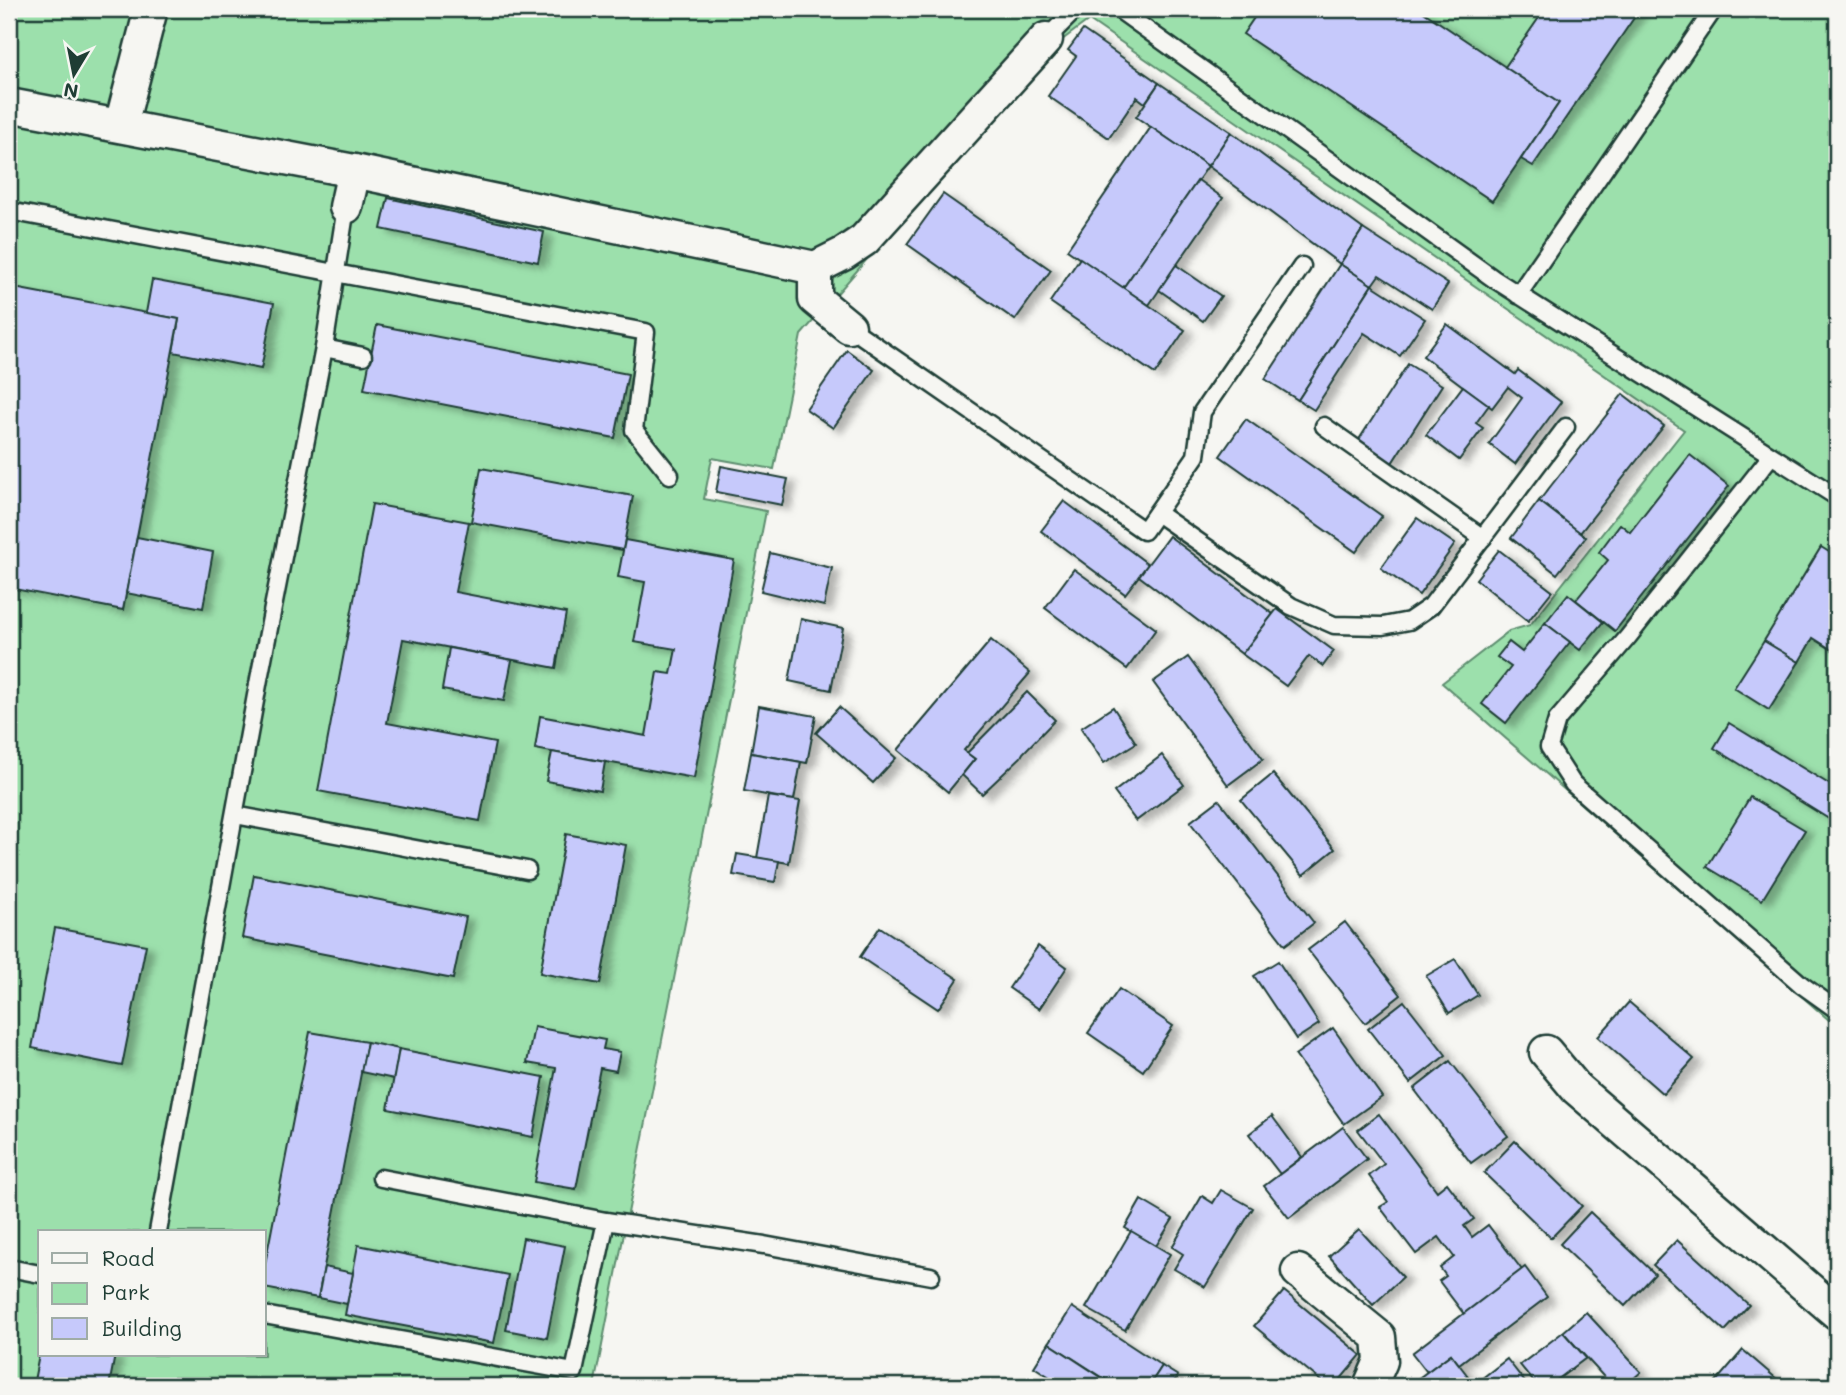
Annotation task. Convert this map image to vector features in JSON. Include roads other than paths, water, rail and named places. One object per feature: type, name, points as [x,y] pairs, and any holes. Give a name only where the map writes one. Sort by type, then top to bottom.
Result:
[{"type":"street","points":[[121,125],[151,9]]},
{"type":"street","points":[[9,105],[354,171],[815,268],[864,240],[1046,39]]},
{"type":"street","points":[[346,207],[354,171]]},
{"type":"street","points":[[815,268],[815,299],[849,327]]},
{"type":"street","points":[[1546,1052],[1577,1089],[1837,1312]]},
{"type":"street","points":[[1298,1271],[1379,1337],[1381,1361],[1370,1386]]},
{"type":"lane","points":[[1046,39],[1076,9]]},
{"type":"lane","points":[[1118,9],[1518,295],[1837,497]]},
{"type":"lane","points":[[1518,295],[1714,9]]},
{"type":"lane","points":[[158,1230],[259,679],[324,348],[346,207]]},
{"type":"lane","points":[[9,211],[646,332],[634,430],[670,475]]},
{"type":"lane","points":[[849,327],[1144,531],[1196,456],[1202,412],[1302,266]]},
{"type":"lane","points":[[324,348],[363,356]]},
{"type":"lane","points":[[1324,426],[1483,538]]},
{"type":"lane","points":[[1157,513],[1291,606],[1334,625],[1383,626],[1409,621],[1431,606],[1566,427]]},
{"type":"lane","points":[[1771,456],[1628,637],[1558,720],[1549,747],[1573,784],[1802,985],[1835,1003]]},
{"type":"lane","points":[[235,815],[527,870]]},
{"type":"lane","points":[[381,1178],[606,1221],[764,1245],[931,1276]]},
{"type":"lane","points":[[266,1315],[574,1372],[606,1221]]},
{"type":"lane","points":[[9,1268],[38,1274]]}]
